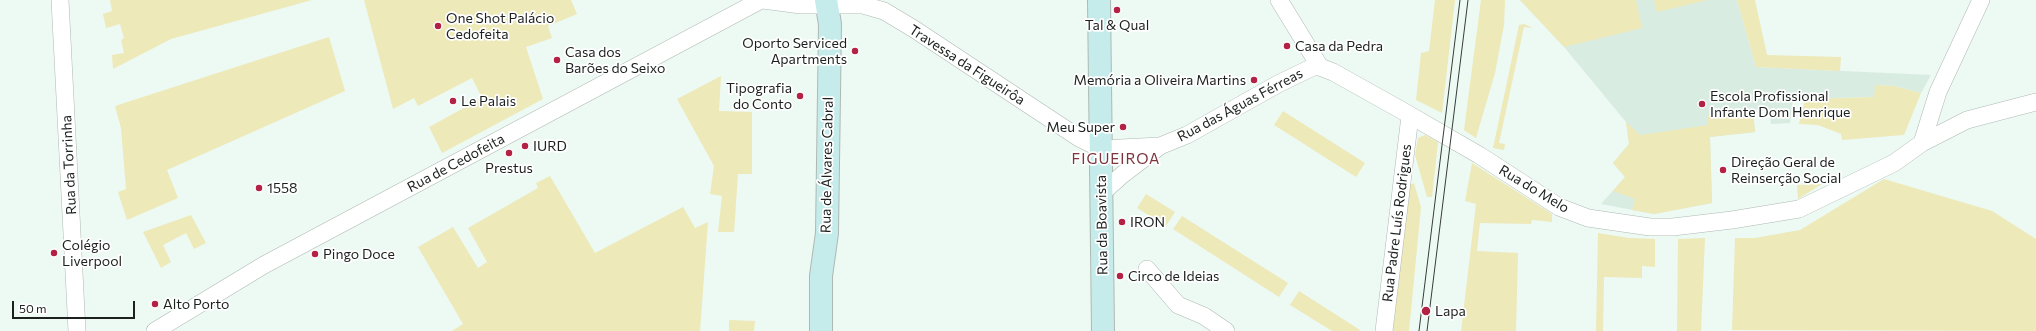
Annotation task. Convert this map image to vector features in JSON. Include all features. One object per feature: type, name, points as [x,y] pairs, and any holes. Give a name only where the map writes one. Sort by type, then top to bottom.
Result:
[{"type":"main road","name":"Rua da Boavista","points":[[1099,0],[1103,331]]},
{"type":"main road","name":"Rua de Álvares Cabral","points":[[821,331],[821,276],[827,233],[830,24],[826,2]]},
{"type":"street","name":"Rua da Torrinha","points":[[60,0],[77,331]]},
{"type":"street","name":"Rua de Cedofeita","points":[[154,331],[264,265],[762,0],[801,4],[826,2]]},
{"type":"street","points":[[1279,0],[1320,67]]},
{"type":"street","points":[[1922,143],[1938,92],[1981,0]]},
{"type":"street","name":"Travessa da Figueirôa","points":[[826,2],[864,5],[884,11],[914,29],[1079,138],[1101,149]]},
{"type":"street","name":"Rua das Águas Férreas","points":[[1102,193],[1122,175],[1160,146],[1187,135],[1305,70],[1320,67]]},
{"type":"street","name":"Rua do Melo","points":[[1320,67],[1347,80],[1479,155],[1559,207],[1588,218],[1650,227],[1673,227],[1732,220],[1799,209],[1894,163],[1922,143],[1967,120],[2036,102]]},
{"type":"street","name":"Rua Padre Luís Rodrigues","points":[[1384,331],[1410,116]]},
{"type":"street","name":"Rua das Águas Férreas","points":[[1101,149],[1160,146]]},
{"type":"street","points":[[1147,269],[1178,305],[1204,316],[1226,331]]},
{"type":"shaded area","points":[[110,0],[312,0],[171,39],[113,69],[112,55],[124,53],[121,40],[124,38],[120,24],[106,28],[103,14],[112,11]]},
{"type":"shaded area","points":[[364,0],[571,0],[577,14],[548,26],[552,38],[526,47],[543,99],[442,153],[429,127],[482,98],[472,78],[418,106],[414,98],[393,109]]},
{"type":"shaded area","points":[[1435,0],[1455,0],[1442,113],[1416,100],[1421,53],[1429,51]]},
{"type":"shaded area","points":[[1481,0],[1505,0],[1504,25],[1495,73],[1476,138],[1464,130]]},
{"type":"shaded area","name":"Escola Profissional Infante Dom Henrique","points":[[1520,0],[1737,0],[1756,67],[1931,75],[1921,93],[1894,86],[1875,85],[1875,97],[1793,99],[1790,123],[1771,124],[1769,108],[1753,110],[1755,132],[1710,137],[1712,203],[1654,214],[1601,204],[1625,177],[1613,163],[1629,144],[1626,122],[1564,47]]},
{"type":"shaded area","points":[[1520,0],[1636,0],[1642,28],[1564,47]]},
{"type":"shaded area","points":[[1654,0],[1707,0],[1657,12]]},
{"type":"shaded area","points":[[1737,0],[1755,0],[1767,55],[1841,57],[1840,71],[1756,67]]},
{"type":"shaded area","points":[[1524,24],[1533,28],[1524,27],[1499,143],[1505,144],[1504,150],[1493,148],[1519,25]]},
{"type":"shaded area","points":[[329,37],[345,91],[167,170],[178,198],[127,220],[118,192],[126,189],[121,128],[115,106]]},
{"type":"shaded area","points":[[721,76],[719,111],[752,112],[752,174],[738,174],[734,232],[718,232],[722,196],[710,194],[714,166],[677,99]]},
{"type":"shaded area","points":[[1875,85],[1894,86],[1921,93],[1904,135],[1842,140],[1841,134],[1818,125],[1799,124],[1805,99],[1874,97]]},
{"type":"shaded area","points":[[1753,110],[1755,132],[1710,137],[1712,203],[1654,214],[1632,210],[1635,199],[1613,191],[1625,177],[1613,163],[1629,144],[1626,122],[1640,135],[1708,125],[1707,115]]},
{"type":"shaded area","points":[[1283,111],[1365,163],[1356,177],[1274,125]]},
{"type":"shaded area","points":[[1425,135],[1438,142],[1432,197],[1427,197],[1415,155],[1418,138]]},
{"type":"shaded area","points":[[1472,163],[1552,214],[1552,222],[1532,220],[1531,224],[1480,223],[1477,251],[1518,253],[1516,331],[1461,331],[1476,204],[1465,201]]},
{"type":"shaded area","points":[[550,176],[595,253],[683,207],[695,228],[708,222],[700,331],[452,331],[463,324],[418,247],[453,227],[478,268],[487,262],[468,228],[538,188],[536,183]]},
{"type":"shaded area","points":[[1884,179],[1992,211],[2036,239],[2036,331],[1732,330],[1735,238],[1755,238],[1800,230]]},
{"type":"shaded area","points":[[1414,183],[1421,207],[1409,331],[1393,331],[1409,185]]},
{"type":"shaded area","points":[[1822,184],[1798,199],[1797,185]]},
{"type":"shaded area","points":[[1146,194],[1175,212],[1166,226],[1137,208]]},
{"type":"shaded area","points":[[191,215],[206,243],[194,249],[186,233],[163,245],[171,262],[161,268],[143,232]]},
{"type":"shaded area","points":[[1182,216],[1288,283],[1279,297],[1173,229]]},
{"type":"shaded area","points":[[1598,233],[1629,238],[1655,239],[1655,267],[1642,266],[1642,278],[1604,277],[1603,331],[1596,331]]},
{"type":"shaded area","points":[[1705,238],[1701,331],[1677,331],[1678,239]]},
{"type":"shaded area","points":[[1299,291],[1360,331],[1332,331],[1290,305]]},
{"type":"shaded area","points":[[729,320],[755,321],[754,331],[729,331]]},
{"type":"tram line","points":[[1419,331],[1460,0]]},
{"type":"tram line","points":[[1427,331],[1468,0]]},
{"type":"place","name":"Tal & Qual","points":[[1117,10]]},
{"type":"place","name":"One Shot Palácio Cedofeita","points":[[438,26]]},
{"type":"place","name":"Casa da Pedra","points":[[1287,46]]},
{"type":"place","name":"Oporto Serviced Apartments","points":[[855,51]]},
{"type":"place","name":"Casa dos Barões do Seixo","points":[[557,60]]},
{"type":"place","name":"Memória a Oliveira Martins","points":[[1254,80]]},
{"type":"place","name":"Tipografia do Conto","points":[[800,96]]},
{"type":"place","name":"Le Palais","points":[[453,101]]},
{"type":"place","name":"Escola Profissional Infante Dom Henrique","points":[[1702,104]]},
{"type":"place","name":"Meu Super","points":[[1123,127]]},
{"type":"place","name":"IURD","points":[[525,146]]},
{"type":"place","name":"Prestus","points":[[509,153]]},
{"type":"place","name":"Direção Geral de Reinserção Social","points":[[1723,170]]},
{"type":"place","name":"1558","points":[[259,188]]},
{"type":"place","name":"IRON","points":[[1122,222]]},
{"type":"place","name":"Colégio Liverpool","points":[[54,253]]},
{"type":"place","name":"Pingo Doce","points":[[315,254]]},
{"type":"place","name":"Circo de Ideias","points":[[1120,276]]},
{"type":"place","name":"Alto Porto","points":[[155,304]]},
{"type":"place","name":"Lapa","points":[[1426,311]]},
{"type":"district","name":"FIGUEIROA","points":[[1116,159]]}]
